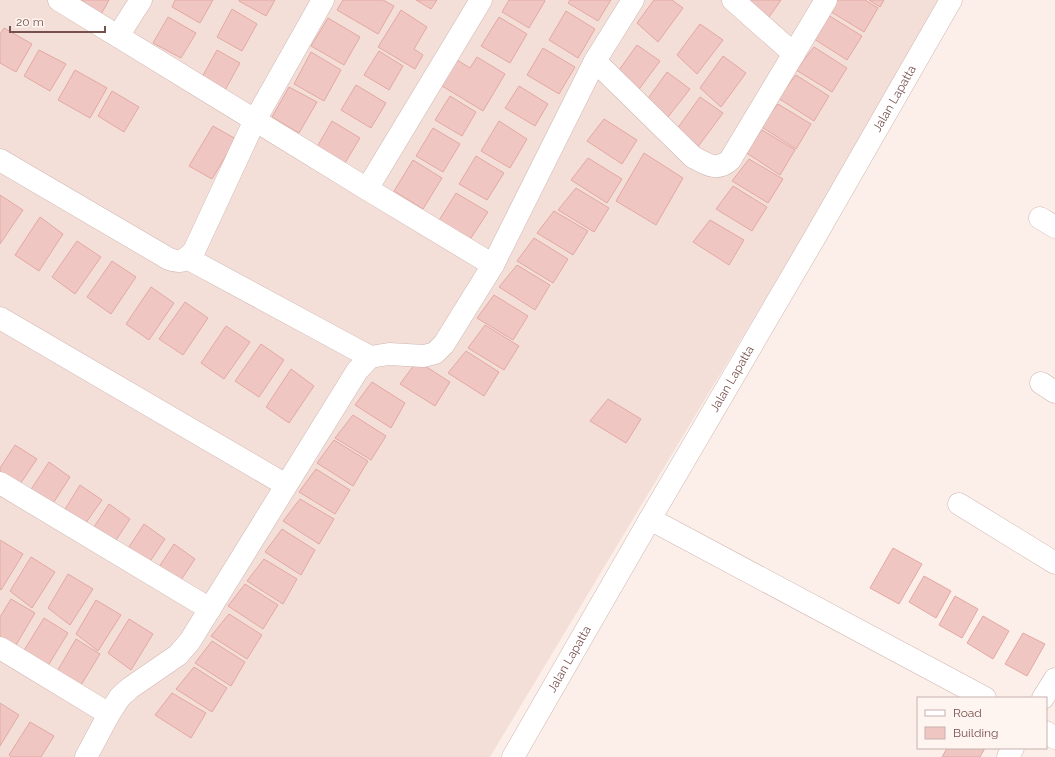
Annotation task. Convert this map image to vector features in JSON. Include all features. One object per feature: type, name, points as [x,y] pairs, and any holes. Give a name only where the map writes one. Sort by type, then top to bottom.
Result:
[{"type":"street","points":[[59,0],[493,265]]},
{"type":"street","points":[[118,36],[141,0]]},
{"type":"street","points":[[0,160],[169,259],[177,262],[187,258],[194,251],[255,120],[323,0]]},
{"type":"street","points":[[367,189],[481,0]]},
{"type":"street","points":[[86,757],[120,696],[178,655],[190,641],[357,371],[370,358],[389,354],[424,356],[435,353],[444,344],[493,265],[595,62],[633,0]]},
{"type":"street","points":[[733,0],[794,54]]},
{"type":"street","points":[[595,62],[693,157],[711,166],[725,165],[730,160],[826,0]]},
{"type":"street","name":"Jalan Lapatta","points":[[513,757],[951,0]]},
{"type":"street","points":[[187,258],[370,358]]},
{"type":"street","points":[[0,318],[286,485]]},
{"type":"street","points":[[0,483],[210,610]]},
{"type":"street","points":[[959,504],[1055,564]]},
{"type":"street","points":[[650,519],[983,697]]},
{"type":"street","points":[[0,648],[109,714]]},
{"type":"street","points":[[1044,697],[1055,679]]},
{"type":"shaded area","points":[[0,0],[945,0],[490,757],[0,757]]},
{"type":"building","points":[[72,0],[109,0],[99,18]]},
{"type":"building","points":[[175,0],[213,0],[200,23],[172,7]]},
{"type":"building","points":[[239,0],[275,0],[266,16]]},
{"type":"building","points":[[343,0],[383,0],[394,6],[378,34],[337,10]]},
{"type":"building","points":[[416,0],[437,0],[431,9]]},
{"type":"building","points":[[509,0],[545,1],[529,28],[502,12]]},
{"type":"building","points":[[570,0],[611,0],[598,21],[568,3]]},
{"type":"building","points":[[654,0],[672,0],[683,8],[658,42],[637,23]]},
{"type":"building","points":[[747,0],[781,0],[767,20]]},
{"type":"building","points":[[835,0],[865,0],[878,8],[864,32],[828,10]]},
{"type":"building","points":[[869,0],[884,0],[880,7]]},
{"type":"building","points":[[232,9],[257,24],[242,51],[217,37]]},
{"type":"building","points":[[401,10],[427,27],[414,49],[423,55],[415,69],[378,47]]},
{"type":"building","points":[[566,11],[595,29],[578,58],[549,40]]},
{"type":"building","points":[[828,15],[862,36],[847,60],[811,37]]},
{"type":"building","points":[[168,17],[196,33],[181,58],[153,43]]},
{"type":"building","points":[[499,17],[527,34],[510,63],[481,46]]},
{"type":"building","points":[[328,18],[360,37],[344,65],[311,46]]},
{"type":"building","points":[[700,24],[723,40],[697,74],[677,55]]},
{"type":"building","points":[[4,28],[32,44],[16,72],[0,63],[0,34]]},
{"type":"building","points":[[637,45],[660,61],[634,96],[614,77]]},
{"type":"building","points":[[814,47],[847,68],[832,92],[796,70]]},
{"type":"building","points":[[543,48],[575,67],[559,94],[527,75]]},
{"type":"building","points":[[39,50],[66,64],[50,91],[24,76]]},
{"type":"building","points":[[217,50],[240,63],[225,90],[202,77]]},
{"type":"building","points":[[379,51],[403,66],[389,90],[364,75]]},
{"type":"building","points":[[311,52],[341,70],[324,101],[294,84]]},
{"type":"building","points":[[723,56],[746,73],[721,107],[700,88]]},
{"type":"building","points":[[477,57],[505,74],[483,111],[442,86],[457,60],[470,68]]},
{"type":"building","points":[[75,70],[107,88],[90,118],[58,100]]},
{"type":"building","points":[[667,72],[690,89],[664,122],[644,104]]},
{"type":"building","points":[[796,75],[829,96],[814,121],[778,98]]},
{"type":"building","points":[[356,85],[386,103],[371,128],[341,110]]},
{"type":"building","points":[[519,86],[548,104],[535,126],[505,108]]},
{"type":"building","points":[[289,87],[317,102],[299,133],[272,117]]},
{"type":"building","points":[[112,91],[139,107],[124,132],[98,116]]},
{"type":"building","points":[[450,96],[476,112],[462,136],[435,120]]},
{"type":"building","points":[[700,97],[723,113],[697,148],[677,129]]},
{"type":"building","points":[[778,104],[811,124],[796,149],[760,126]]},
{"type":"building","points":[[604,119],[637,140],[622,164],[587,141]]},
{"type":"building","points":[[332,121],[360,138],[345,163],[317,147]]},
{"type":"building","points":[[499,121],[527,139],[510,168],[481,151]]},
{"type":"building","points":[[213,126],[236,139],[212,179],[189,166]]},
{"type":"building","points":[[433,128],[460,144],[443,172],[416,156]]},
{"type":"building","points":[[762,130],[795,150],[780,175],[745,152]]},
{"type":"building","points":[[644,153],[683,178],[656,225],[616,201]]},
{"type":"building","points":[[476,156],[504,173],[487,200],[459,184]]},
{"type":"building","points":[[588,158],[622,179],[607,203],[571,180]]},
{"type":"building","points":[[749,159],[783,179],[768,203],[732,181]]},
{"type":"building","points":[[413,160],[442,178],[423,209],[394,191]]},
{"type":"building","points":[[733,186],[767,207],[752,231],[716,209]]},
{"type":"building","points":[[576,188],[609,208],[594,232],[558,210]]},
{"type":"building","points":[[456,193],[488,212],[469,241],[438,222]]},
{"type":"building","points":[[0,195],[23,210],[0,244]]},
{"type":"building","points":[[554,211],[588,231],[573,255],[537,233]]},
{"type":"building","points":[[40,217],[63,234],[39,271],[15,255]]},
{"type":"building","points":[[710,220],[744,240],[729,265],[693,242]]},
{"type":"building","points":[[534,238],[568,259],[553,283],[517,261]]},
{"type":"building","points":[[77,241],[101,257],[75,294],[52,277]]},
{"type":"building","points":[[112,261],[136,277],[111,314],[87,297]]},
{"type":"building","points":[[517,265],[550,285],[535,310],[499,287]]},
{"type":"building","points":[[151,287],[174,303],[149,340],[126,324]]},
{"type":"building","points":[[494,295],[528,316],[513,340],[477,318]]},
{"type":"building","points":[[185,302],[208,318],[183,355],[159,339]]},
{"type":"building","points":[[485,325],[519,346],[504,370],[468,348]]},
{"type":"building","points":[[226,326],[250,342],[224,379],[201,363]]},
{"type":"building","points":[[261,344],[284,360],[259,397],[235,381]]},
{"type":"building","points":[[466,351],[499,372],[484,396],[448,373]]},
{"type":"building","points":[[417,361],[450,382],[435,406],[400,384]]},
{"type":"building","points":[[291,369],[314,386],[289,423],[266,407]]},
{"type":"building","points":[[372,382],[405,403],[391,428],[355,405]]},
{"type":"building","points":[[608,399],[641,419],[626,443],[590,421]]},
{"type":"building","points":[[353,415],[386,436],[371,460],[335,438]]},
{"type":"building","points":[[334,440],[368,461],[353,486],[317,463]]},
{"type":"building","points":[[15,445],[37,459],[18,487],[0,475],[0,468]]},
{"type":"building","points":[[49,462],[70,477],[52,505],[30,491]]},
{"type":"building","points":[[316,469],[350,490],[335,514],[299,492]]},
{"type":"building","points":[[80,485],[102,500],[83,527],[62,514]]},
{"type":"building","points":[[300,499],[334,519],[319,544],[283,521]]},
{"type":"building","points":[[109,504],[130,519],[112,546],[90,533]]},
{"type":"building","points":[[144,524],[165,539],[147,566],[125,553]]},
{"type":"building","points":[[282,529],[315,550],[301,575],[265,552]]},
{"type":"building","points":[[0,540],[23,554],[1,590],[0,589]]},
{"type":"building","points":[[174,544],[195,559],[177,586],[155,573]]},
{"type":"building","points":[[893,548],[922,564],[899,604],[870,588]]},
{"type":"building","points":[[31,557],[55,572],[32,608],[10,591]]},
{"type":"building","points":[[264,559],[297,579],[283,604],[247,581]]},
{"type":"building","points":[[68,574],[93,589],[70,625],[48,608]]},
{"type":"building","points":[[924,576],[951,591],[936,618],[909,602]]},
{"type":"building","points":[[245,584],[278,605],[263,629],[228,606]]},
{"type":"building","points":[[955,596],[978,609],[962,638],[939,625]]},
{"type":"building","points":[[11,599],[35,613],[13,650],[0,640],[0,617]]},
{"type":"building","points":[[96,600],[121,615],[98,651],[76,634]]},
{"type":"building","points":[[229,614],[262,635],[247,659],[211,636]]},
{"type":"building","points":[[983,616],[1009,631],[993,659],[967,643]]},
{"type":"building","points":[[44,618],[68,633],[46,669],[23,652]]},
{"type":"building","points":[[129,619],[153,634],[131,670],[108,653]]},
{"type":"building","points":[[1023,633],[1045,644],[1027,676],[1005,664]]},
{"type":"building","points":[[76,639],[100,654],[78,690],[56,673]]},
{"type":"building","points":[[212,641],[245,662],[231,686],[195,663]]},
{"type":"building","points":[[194,667],[227,688],[212,712],[176,689]]},
{"type":"building","points":[[172,693],[206,713],[191,738],[155,715]]},
{"type":"building","points":[[0,703],[19,715],[0,746]]},
{"type":"building","points":[[30,722],[54,736],[41,757],[11,757],[9,755]]},
{"type":"building","points":[[946,749],[984,749],[980,757],[942,757]]}]
